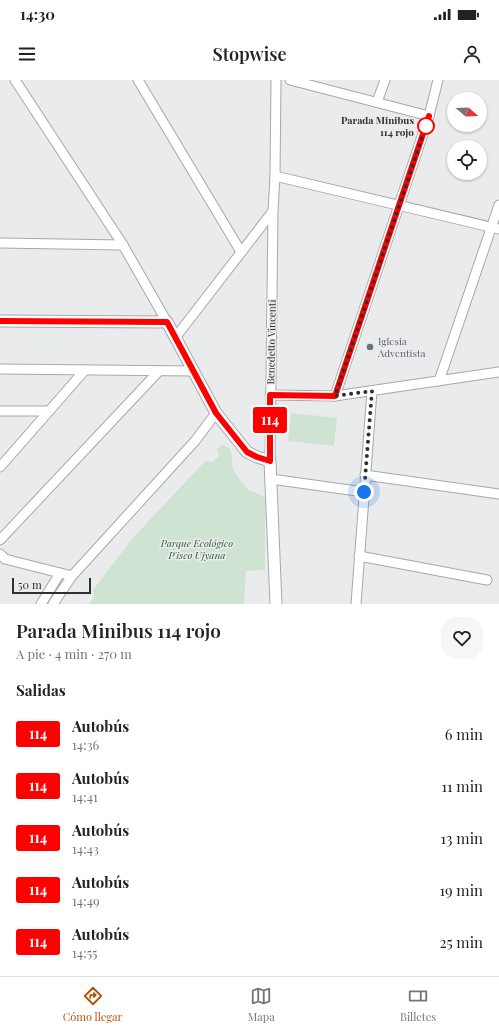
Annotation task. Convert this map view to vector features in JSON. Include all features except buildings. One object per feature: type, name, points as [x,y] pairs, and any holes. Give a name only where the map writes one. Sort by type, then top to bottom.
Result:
[{"type":"street","points":[[15,80],[123,245],[167,322],[216,413],[247,452],[270,461]]},
{"type":"street","points":[[138,80],[241,252]]},
{"type":"street","name":"Benedetto Vincenti","points":[[276,80],[270,395],[270,480],[276,604]]},
{"type":"street","points":[[290,80],[429,116]]},
{"type":"street","points":[[377,102],[384,80]]},
{"type":"street","points":[[335,396],[400,206],[429,116],[438,80]]},
{"type":"street","points":[[275,176],[496,228]]},
{"type":"street","points":[[439,381],[496,228],[499,205]]},
{"type":"street","points":[[175,338],[273,211]]},
{"type":"street","points":[[0,243],[123,245]]},
{"type":"street","points":[[0,321],[167,322]]},
{"type":"street","points":[[0,369],[193,371]]},
{"type":"street","points":[[0,466],[85,370]]},
{"type":"street","points":[[0,540],[159,371]]},
{"type":"street","points":[[270,395],[335,396],[499,372]]},
{"type":"street","points":[[356,604],[372,391]]},
{"type":"street","points":[[0,411],[49,411]]},
{"type":"street","points":[[53,604],[72,576],[195,441],[216,413]]},
{"type":"street","points":[[365,475],[499,494]]},
{"type":"street","points":[[270,480],[364,492]]},
{"type":"street","points":[[0,554],[5,559],[72,576]]},
{"type":"street","points":[[359,556],[487,580]]},
{"type":"street","points":[[41,604],[60,573]]},
{"type":"green space","points":[[291,413],[337,418],[334,446],[288,441]]},
{"type":"green space","name":"Parque Ecológico P'isco Ujyana","points":[[223,445],[230,449],[234,471],[237,476],[250,491],[264,497],[265,503],[265,570],[246,571],[244,604],[89,604],[94,597],[93,590],[132,539],[205,461],[213,462],[219,456],[217,449]]},
{"type":"bus line","name":"114","points":[[0,321],[167,322],[216,413],[247,452],[270,461],[270,395],[335,396],[429,116]]},
{"type":"place","name":"Parada Minibus 114 rojo","points":[[426,126]]},
{"type":"place","name":"Iglesia Adventista","points":[[370,347]]},
{"type":"route","points":[[364,492],[372,391],[335,396],[426,126]]}]
